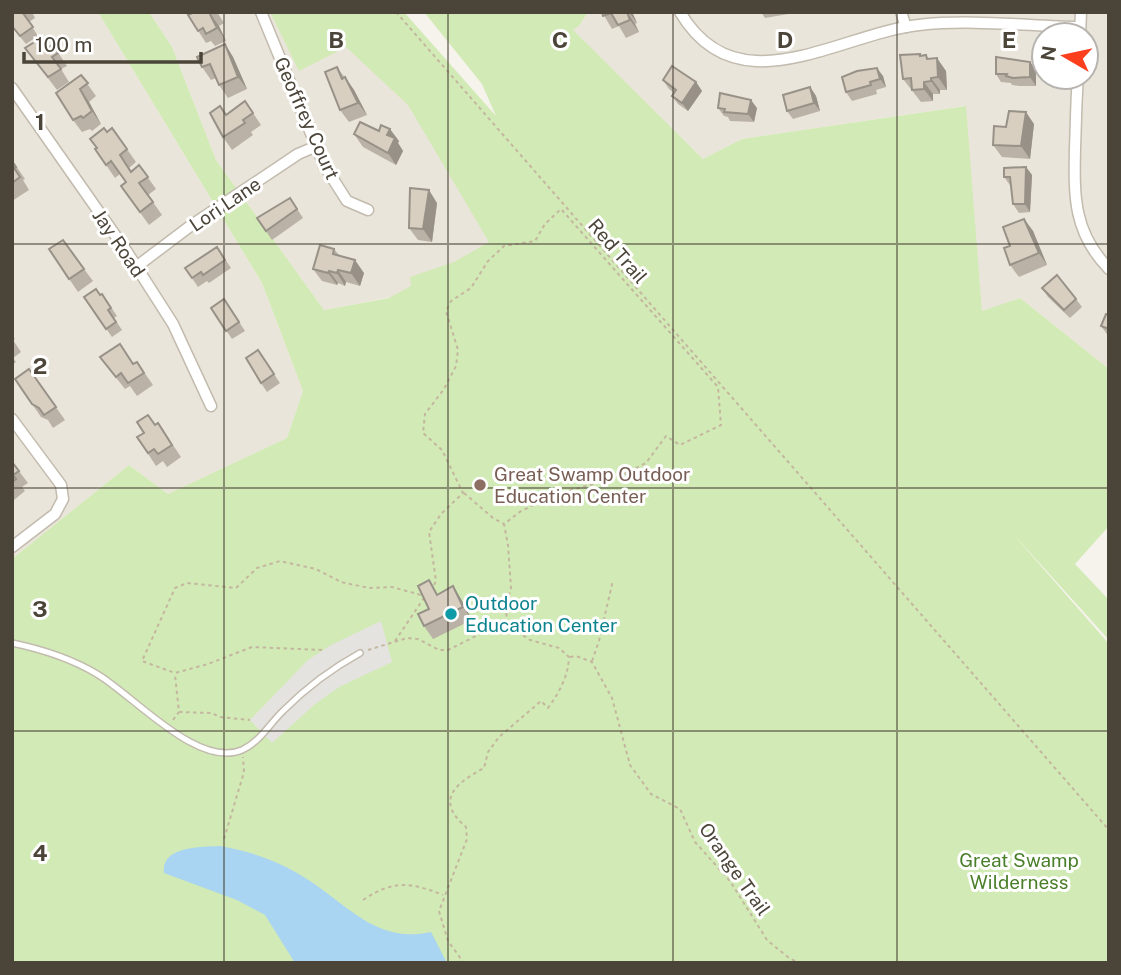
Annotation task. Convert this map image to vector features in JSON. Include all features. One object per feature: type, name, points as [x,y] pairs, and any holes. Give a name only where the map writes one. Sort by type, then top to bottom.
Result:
[{"type":"street","name":"Geoffrey Court","points":[[261,12],[324,165],[347,201],[368,210]]},
{"type":"street","points":[[680,12],[699,37],[727,55],[755,62],[784,61],[906,27],[965,23],[1030,28]]},
{"type":"street","points":[[901,12],[906,27]]},
{"type":"street","name":"Jay Road","points":[[12,88],[173,324],[211,406]]},
{"type":"street","points":[[1078,91],[1075,204],[1087,239],[1097,257],[1109,269]]},
{"type":"street","name":"Lori Lane","points":[[136,267],[189,227],[298,154],[317,146]]},
{"type":"street","points":[[12,419],[61,485],[63,499],[55,514],[12,547]]},
{"type":"lane","points":[[12,643],[96,673],[191,743],[211,752],[232,753],[254,743],[312,683],[360,653]]},
{"type":"path","points":[[396,12],[1109,830]]},
{"type":"path","name":"Red Trail","points":[[463,493],[442,450],[423,433],[425,414],[444,389],[456,366],[458,351],[446,311],[450,301],[471,288],[488,261],[503,246],[535,241],[545,225],[561,209],[718,387],[721,425],[680,445],[666,436],[646,463],[617,478],[561,493],[521,511],[504,524]]},
{"type":"path","points":[[430,590],[436,582],[429,531],[463,493],[492,518],[504,524],[511,589],[506,606],[508,625],[530,640],[559,648],[569,657]]},
{"type":"path","points":[[322,650],[253,647],[175,673],[142,661],[175,588],[187,583],[236,588],[257,568],[280,561],[316,569],[341,582],[369,588],[392,587],[426,596],[395,641]]},
{"type":"path","points":[[569,657],[576,656],[592,662],[613,580]]},
{"type":"path","points":[[360,653],[407,638],[418,639],[439,650],[448,650],[484,632],[508,625]]},
{"type":"path","points":[[462,962],[448,941],[439,911],[467,839],[466,827],[451,809],[450,799],[454,787],[484,768],[488,752],[514,724],[541,701],[548,708],[560,692],[568,672],[569,657]]},
{"type":"path","name":"Orange Trail","points":[[592,662],[612,698],[630,765],[651,794],[680,809],[695,842],[730,881],[767,940],[799,963]]},
{"type":"path","points":[[169,727],[178,712],[175,673]]},
{"type":"path","points":[[178,712],[212,713],[219,717],[250,720]]},
{"type":"path","points":[[224,839],[244,772],[242,750]]},
{"type":"path","points":[[363,900],[385,888],[408,884],[444,895]]},
{"type":"shaded area","points":[[12,12],[98,12],[262,283],[303,391],[287,438],[168,494],[129,465],[12,559]]},
{"type":"shaded area","points":[[149,12],[381,12],[521,173],[485,251],[412,293],[324,310],[216,160],[172,47]]},
{"type":"shaded area","points":[[588,12],[1109,12],[1109,369],[1020,298],[982,312],[965,106],[742,139],[703,159],[572,30],[579,26]]},
{"type":"shaded area","points":[[381,621],[392,662],[339,687],[314,705],[272,743],[250,720],[308,660],[331,645]]},
{"type":"green space","name":"Great Swamp Wilderness","points":[[98,12],[149,12],[172,47],[216,160],[324,310],[389,298],[411,286],[410,277],[454,262],[489,242],[408,105],[346,47],[299,71],[270,12],[404,12],[496,116],[482,84],[424,12],[588,12],[573,30],[703,159],[742,139],[966,106],[982,311],[1020,298],[1109,369],[1109,526],[1075,564],[1109,600],[1109,640],[1015,536],[1109,644],[1109,963],[12,963],[12,559],[129,465],[168,494],[287,438],[303,391],[262,283]]},
{"type":"water","points":[[220,846],[278,863],[380,928],[396,933],[431,932],[447,963],[295,963],[265,915],[237,900],[164,873],[165,864],[175,853],[193,848]]},
{"type":"building","points":[[12,12],[25,12],[23,13],[33,27],[20,36],[12,26]]},
{"type":"building","points":[[194,12],[213,12],[210,14],[217,28],[206,34],[203,28],[198,31],[188,15]]},
{"type":"building","points":[[602,12],[627,12],[630,20],[618,25],[611,13],[603,16]]},
{"type":"building","points":[[41,38],[47,48],[53,45],[58,53],[52,57],[61,69],[48,77],[25,48]]},
{"type":"building","points":[[225,44],[238,77],[219,85],[210,64],[202,67],[197,57]]},
{"type":"building","points":[[900,55],[926,55],[927,59],[937,58],[938,77],[924,82],[924,89],[912,90],[911,78],[903,79]]},
{"type":"building","points":[[996,57],[1030,62],[1030,77],[1013,78],[1006,76],[1007,74],[996,74]]},
{"type":"building","points":[[672,66],[696,82],[682,103],[672,96],[676,90],[663,80]]},
{"type":"building","points":[[337,67],[358,103],[340,110],[325,72]]},
{"type":"building","points":[[877,68],[880,79],[870,82],[871,85],[846,92],[842,77]]},
{"type":"building","points":[[81,75],[88,83],[80,89],[92,111],[83,118],[81,116],[73,120],[56,93]]},
{"type":"building","points":[[810,87],[814,103],[787,111],[783,95]]},
{"type":"building","points":[[720,93],[751,100],[748,114],[724,112],[725,109],[718,108]]},
{"type":"building","points":[[245,101],[253,113],[243,120],[245,123],[223,137],[210,113],[220,106],[226,115]]},
{"type":"building","points":[[1009,111],[1026,112],[1021,146],[993,145],[994,126],[1006,127]]},
{"type":"building","points":[[360,122],[379,131],[381,125],[390,129],[387,135],[395,138],[388,153],[354,134]]},
{"type":"building","points":[[104,128],[107,132],[112,128],[127,149],[120,155],[131,172],[139,165],[148,177],[139,183],[153,202],[140,212],[121,186],[126,182],[111,161],[106,165],[90,139]]},
{"type":"building","points":[[12,161],[20,177],[12,183]]},
{"type":"building","points":[[1026,167],[1025,204],[1013,204],[1010,177],[1004,177],[1004,168]]},
{"type":"building","points":[[410,188],[429,190],[423,229],[409,228]]},
{"type":"building","points":[[290,198],[297,209],[266,231],[257,218]]},
{"type":"building","points":[[1024,219],[1039,253],[1010,265],[1004,248],[1010,246],[1003,227]]},
{"type":"building","points":[[63,240],[84,269],[69,279],[49,249]]},
{"type":"building","points":[[320,245],[334,249],[333,254],[355,260],[351,273],[338,270],[337,273],[328,273],[313,269]]},
{"type":"building","points":[[217,247],[225,260],[203,275],[201,272],[192,278],[185,268]]},
{"type":"building","points":[[1057,275],[1076,299],[1064,310],[1042,288]]},
{"type":"building","points":[[96,289],[111,308],[108,310],[116,322],[106,329],[84,297]]},
{"type":"building","points":[[224,299],[239,322],[226,331],[211,308]]},
{"type":"building","points":[[1106,314],[1109,315],[1109,329],[1101,326]]},
{"type":"building","points":[[120,344],[133,364],[137,362],[144,373],[128,383],[121,373],[116,377],[100,357]]},
{"type":"building","points":[[258,350],[274,374],[261,383],[246,358]]},
{"type":"building","points":[[29,369],[56,407],[44,415],[32,404],[15,379]]},
{"type":"building","points":[[148,415],[155,425],[158,423],[172,445],[158,454],[154,449],[148,453],[137,437],[144,433],[137,422]]},
{"type":"building","points":[[12,462],[19,471],[13,475],[16,479],[12,482]]},
{"type":"building","points":[[429,580],[437,595],[453,586],[463,607],[424,626],[418,614],[429,609],[418,586]]},
{"type":"place","name":"Great Swamp Outdoor Education Center","points":[[480,485]]},
{"type":"place","name":"Outdoor Education Center","points":[[451,614]]}]
